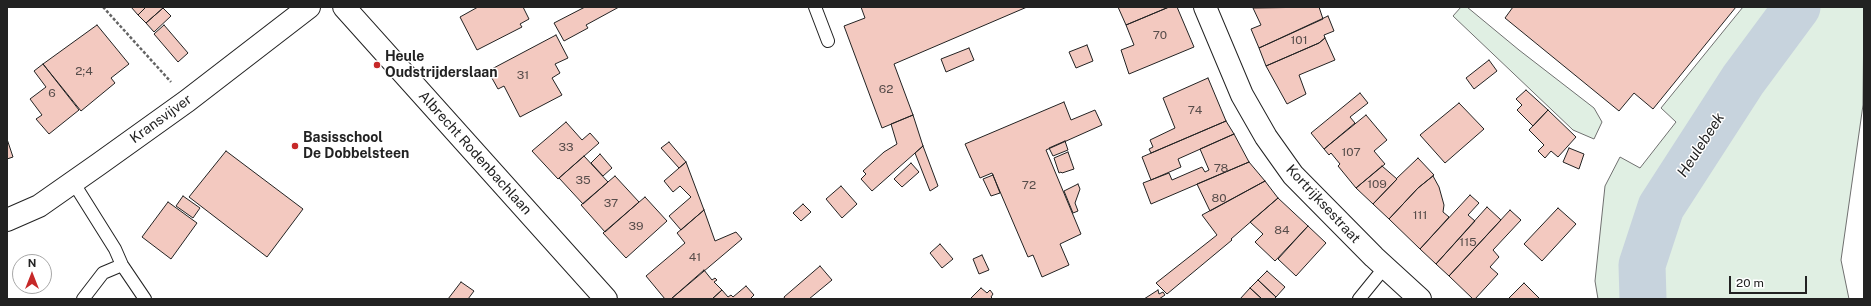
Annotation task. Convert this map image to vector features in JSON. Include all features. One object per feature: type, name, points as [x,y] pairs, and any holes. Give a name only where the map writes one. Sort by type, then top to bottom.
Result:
[{"type":"street","name":"Kransvijver","points":[[7,220],[39,206],[187,101],[309,7]]},
{"type":"street","name":"Albrecht Rodenbachlaan","points":[[344,7],[606,299]]},
{"type":"street","name":"Kortrijksestraat","points":[[1205,7],[1242,95],[1266,137],[1293,175],[1385,267],[1420,299]]},
{"type":"lane","points":[[815,7],[828,41]]},
{"type":"lane","points":[[73,182],[114,249],[122,265],[145,299]]},
{"type":"lane","points":[[83,299],[103,273],[122,265]]},
{"type":"lane","points":[[1359,299],[1385,267]]},
{"type":"path","points":[[103,7],[187,101]]},
{"type":"green space","points":[[1461,7],[1467,7],[1519,50],[1594,108],[1602,122],[1594,139],[1573,130],[1453,16]]},
{"type":"green space","points":[[1743,7],[1782,7],[1671,170],[1646,223],[1631,290],[1633,299],[1598,299],[1595,281],[1605,186],[1620,157],[1640,168],[1676,122],[1661,108]]},
{"type":"green space","points":[[1812,7],[1864,7],[1863,105],[1841,260],[1849,299],[1650,299],[1649,277],[1657,230],[1677,191],[1695,163],[1718,134],[1758,75]]},
{"type":"building","points":[[131,7],[146,7],[138,15]]},
{"type":"building","points":[[146,7],[163,8],[146,23],[138,15]]},
{"type":"building","points":[[478,7],[523,7],[529,19],[520,24],[522,27],[477,50],[460,17]]},
{"type":"building","points":[[585,7],[619,7],[586,25],[588,28],[564,41],[554,23]]},
{"type":"building","points":[[861,7],[1027,7],[894,64],[913,115],[882,128],[844,26],[865,18]]},
{"type":"building","points":[[1118,7],[1169,7],[1126,25]]},
{"type":"building","points":[[1169,7],[1177,7],[1194,47],[1129,74],[1121,50],[1134,45],[1126,25]]},
{"type":"building","points":[[1319,7],[1323,19],[1259,48],[1251,29],[1261,25],[1253,8]]},
{"type":"building","points":[[1513,7],[1736,7],[1653,109],[1634,93],[1619,111],[1505,18]]},
{"type":"building","points":[[163,8],[171,16],[154,32],[146,23]]},
{"type":"building","points":[[1328,16],[1334,31],[1324,35],[1325,38],[1319,43],[1266,66],[1259,48]]},
{"type":"building","points":[[97,25],[129,64],[111,78],[115,83],[81,111],[43,64]]},
{"type":"building","points":[[164,25],[188,53],[178,62],[154,34]]},
{"type":"building","points":[[556,35],[568,58],[555,64],[560,73],[552,78],[562,95],[520,117],[504,86],[498,89],[488,71]]},
{"type":"building","points":[[1325,38],[1335,60],[1299,75],[1306,94],[1287,104],[1266,66],[1319,43]]},
{"type":"building","points":[[1087,45],[1093,61],[1076,68],[1069,52]]},
{"type":"building","points":[[969,48],[974,60],[946,72],[941,59]]},
{"type":"building","points":[[1489,60],[1497,71],[1474,89],[1466,78]]},
{"type":"building","points":[[43,64],[79,110],[49,134],[36,119],[42,115],[30,99],[46,87],[34,71]]},
{"type":"building","points":[[1208,78],[1226,121],[1151,153],[1149,149],[1153,147],[1150,140],[1175,128],[1163,98]]},
{"type":"building","points":[[1526,90],[1548,110],[1533,126],[1517,110],[1522,105],[1516,99]]},
{"type":"building","points":[[1360,93],[1368,103],[1350,117],[1355,123],[1324,149],[1311,133]]},
{"type":"building","points":[[1064,102],[1071,120],[1095,110],[1102,125],[1046,150],[1081,234],[1060,244],[1069,265],[1042,277],[1033,255],[1028,257],[992,173],[980,178],[965,144]]},
{"type":"building","points":[[1459,103],[1484,129],[1445,163],[1420,135]]},
{"type":"building","points":[[1548,110],[1576,137],[1558,157],[1551,151],[1545,158],[1538,151],[1544,145],[1529,130]]},
{"type":"building","points":[[913,115],[923,146],[872,191],[861,179],[866,174],[863,171],[884,152],[897,144],[891,124]]},
{"type":"building","points":[[1366,115],[1387,140],[1374,151],[1385,164],[1356,188],[1338,166],[1340,164],[1331,153],[1329,155],[1324,149]]},
{"type":"building","points":[[1226,121],[1234,134],[1178,159],[1181,167],[1151,180],[1142,157]]},
{"type":"building","points":[[566,122],[582,140],[590,133],[599,143],[558,179],[532,151]]},
{"type":"building","points":[[1234,134],[1249,162],[1151,204],[1143,183],[1169,173],[1172,180],[1202,167],[1205,172],[1209,170],[1200,149]]},
{"type":"building","points":[[7,139],[13,157],[7,159]]},
{"type":"building","points":[[1065,141],[1068,150],[1053,156],[1049,148]]},
{"type":"building","points":[[669,142],[686,162],[679,168],[661,148]]},
{"type":"building","points":[[923,146],[938,186],[930,191],[915,153]]},
{"type":"building","points":[[1569,148],[1584,154],[1579,169],[1563,162]]},
{"type":"building","points":[[226,151],[303,209],[267,257],[189,197]]},
{"type":"building","points":[[1068,152],[1074,169],[1059,173],[1054,158]]},
{"type":"building","points":[[600,154],[612,168],[603,176],[591,163]]},
{"type":"building","points":[[584,156],[608,182],[583,204],[559,178]]},
{"type":"building","points":[[1418,158],[1434,175],[1418,188],[1389,219],[1373,204]]},
{"type":"building","points":[[686,162],[704,210],[681,230],[669,216],[691,197],[680,186],[673,192],[664,181]]},
{"type":"building","points":[[1249,162],[1265,181],[1210,211],[1197,184]]},
{"type":"building","points":[[911,163],[919,172],[902,187],[894,179]]},
{"type":"building","points":[[1382,166],[1397,179],[1373,204],[1356,188]]},
{"type":"building","points":[[993,175],[1000,193],[991,196],[983,179]]},
{"type":"building","points":[[615,176],[639,202],[605,232],[581,205]]},
{"type":"building","points":[[1433,176],[1439,187],[1444,205],[1443,212],[1449,217],[1420,249],[1389,219],[1418,188]]},
{"type":"building","points":[[1265,181],[1278,198],[1231,239],[1232,240],[1167,294],[1156,283],[1217,235],[1202,215]]},
{"type":"building","points":[[1078,184],[1080,189],[1075,203],[1078,211],[1073,213],[1064,191]]},
{"type":"building","points":[[841,186],[857,204],[842,218],[826,199]]},
{"type":"building","points":[[1470,195],[1479,203],[1468,215],[1475,221],[1436,264],[1420,249]]},
{"type":"building","points":[[183,196],[200,208],[193,218],[176,206]]},
{"type":"building","points":[[645,197],[667,221],[626,258],[603,233]]},
{"type":"building","points":[[1278,198],[1308,226],[1275,261],[1255,242],[1263,234],[1250,222]]},
{"type":"building","points":[[168,202],[197,223],[171,259],[142,237]]},
{"type":"building","points":[[803,204],[811,212],[801,221],[793,213]]},
{"type":"building","points":[[1487,207],[1501,220],[1449,276],[1436,264]]},
{"type":"building","points":[[1558,208],[1576,224],[1542,261],[1524,244]]},
{"type":"building","points":[[704,210],[715,241],[736,232],[742,239],[671,299],[665,299],[646,276],[685,243],[677,233]]},
{"type":"building","points":[[1510,210],[1521,220],[1493,250],[1499,257],[1490,267],[1498,274],[1475,299],[1473,299],[1449,276]]},
{"type":"building","points":[[1308,226],[1326,243],[1296,276],[1278,259]]},
{"type":"building","points":[[940,244],[953,259],[942,268],[930,253]]},
{"type":"building","points":[[982,255],[989,270],[979,274],[973,259]]},
{"type":"building","points":[[820,266],[832,280],[809,299],[785,299],[784,297]]},
{"type":"building","points":[[704,270],[712,280],[715,278],[717,280],[714,282],[722,290],[712,299],[671,299]]},
{"type":"building","points":[[1267,271],[1285,287],[1276,297],[1258,280]]},
{"type":"building","points":[[1258,280],[1276,297],[1274,299],[1262,299],[1250,288]]},
{"type":"building","points":[[461,282],[474,291],[468,299],[448,299]]},
{"type":"building","points":[[1524,283],[1540,299],[1508,299]]},
{"type":"building","points":[[746,286],[754,295],[750,299],[712,299],[722,290],[728,297],[731,295],[733,297]]},
{"type":"building","points":[[981,288],[987,293],[990,290],[993,294],[991,297],[993,299],[970,299]]},
{"type":"building","points":[[1250,288],[1262,299],[1240,299]]},
{"type":"building","points":[[1158,290],[1159,294],[1163,292],[1165,295],[1159,299],[1144,299]]},
{"type":"waterway","name":"Heulebeek","points":[[1643,299],[1642,265],[1661,207],[1743,80],[1797,7]]},
{"type":"place","name":"Heule Oudstrijderslaan","points":[[377,65]]},
{"type":"place","name":"Basisschool De Dobbelsteen","points":[[295,146]]}]
